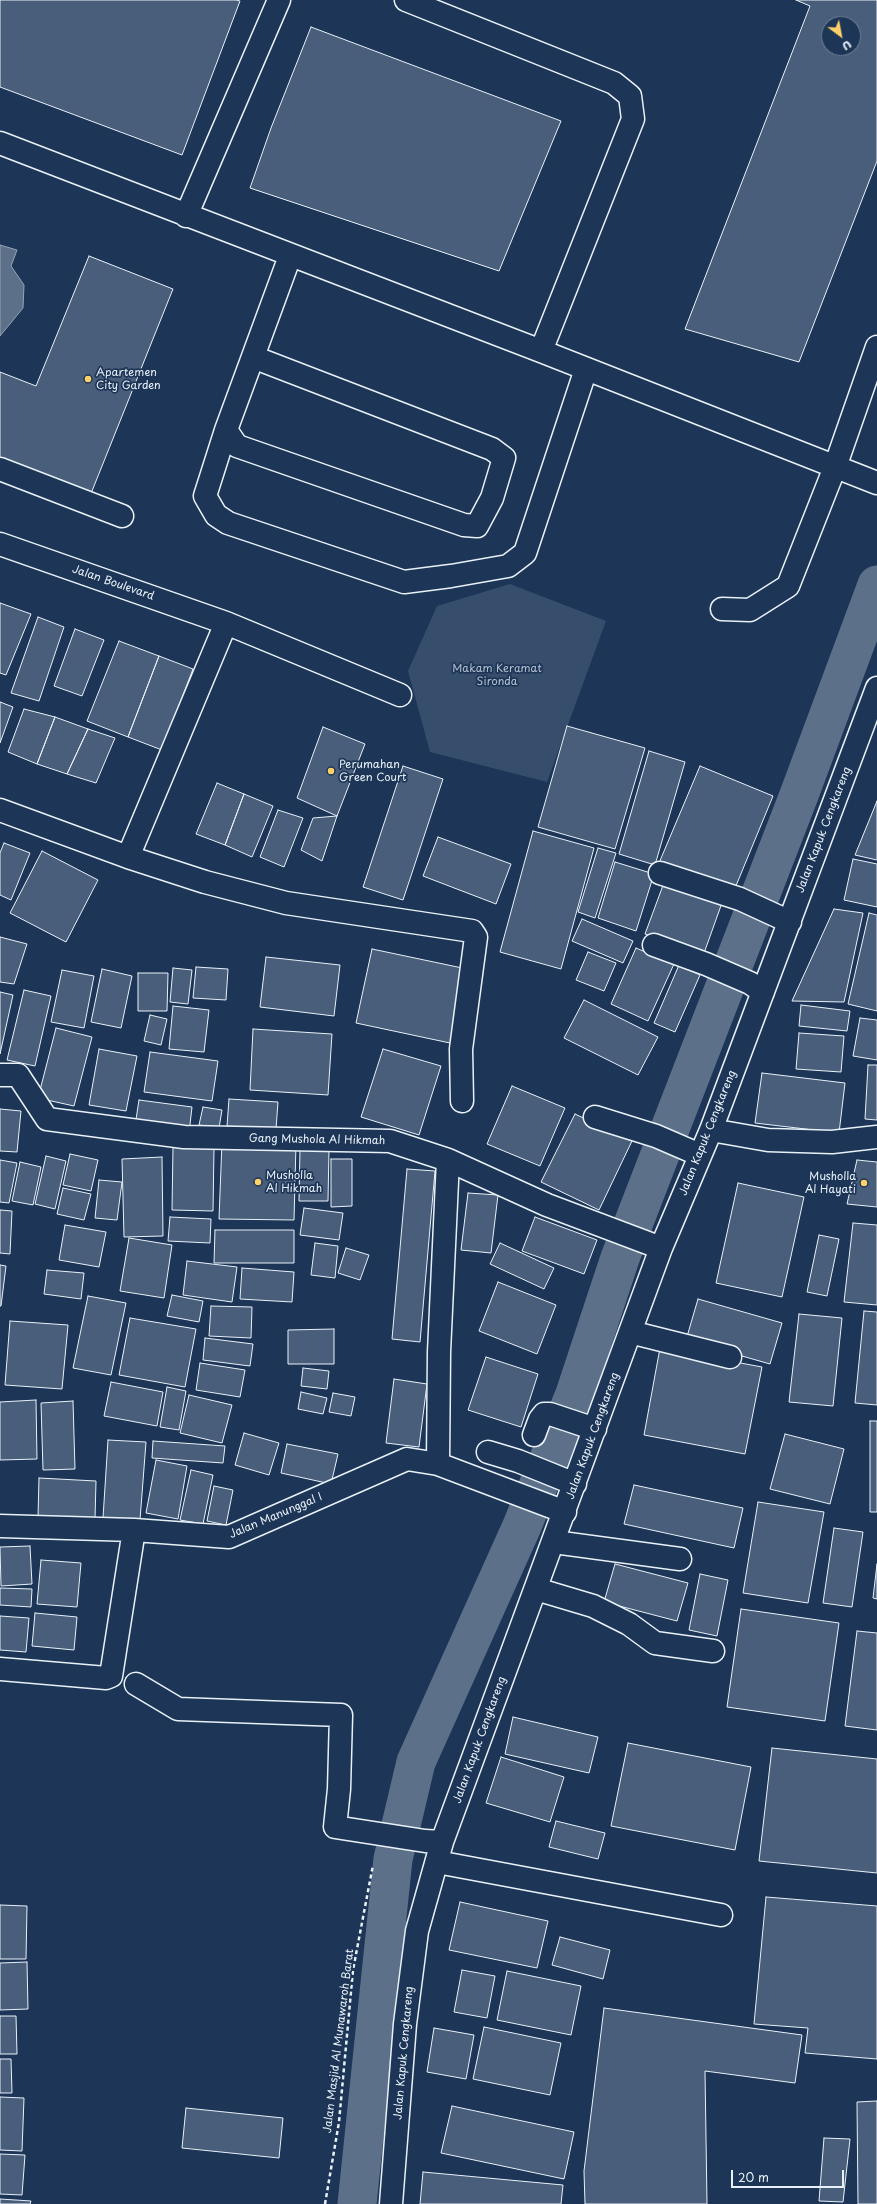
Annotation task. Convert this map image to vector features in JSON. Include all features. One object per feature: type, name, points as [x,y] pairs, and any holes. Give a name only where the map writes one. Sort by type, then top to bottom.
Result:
[{"type":"street","points":[[186,216],[279,0]]},
{"type":"street","points":[[406,0],[614,83],[630,96],[633,119],[541,351]]},
{"type":"street","points":[[0,143],[290,256],[541,351],[875,483]]},
{"type":"street","points":[[290,256],[226,430],[206,496],[216,515],[228,523],[404,582],[451,576],[508,566],[524,553],[586,370]]},
{"type":"street","points":[[722,609],[750,610],[788,586],[835,467],[877,347]]},
{"type":"street","points":[[226,430],[238,446],[464,525],[477,526],[492,498],[504,458],[492,448],[253,357]]},
{"type":"street","points":[[0,469],[122,516]]},
{"type":"street","name":"Jalan Boulevard","points":[[0,544],[226,623],[400,695]]},
{"type":"street","points":[[128,857],[226,623]]},
{"type":"street","name":"Jalan Kapuk Cengkareng","points":[[391,2204],[405,2024],[418,1931],[434,1849],[554,1542],[568,1482],[588,1427],[630,1332],[652,1245],[693,1152],[711,1130],[756,988],[877,688]]},
{"type":"street","points":[[0,810],[128,857],[205,882],[286,904],[416,924],[472,930],[476,937],[461,1049],[462,1101]]},
{"type":"street","points":[[660,873],[740,899],[785,919]]},
{"type":"street","points":[[654,945],[706,964],[756,988]]},
{"type":"street","name":"Gang Mushola Al Hikmah","points":[[0,1075],[18,1075],[47,1119],[184,1137],[390,1142],[448,1160]]},
{"type":"street","points":[[594,1117],[656,1136],[693,1152]]},
{"type":"street","points":[[711,1130],[768,1140],[832,1142],[877,1137]]},
{"type":"street","points":[[438,1464],[439,1352],[448,1160],[547,1205],[652,1245]]},
{"type":"street","points":[[630,1332],[730,1357]]},
{"type":"street","points":[[534,1435],[540,1419],[544,1414],[550,1414],[588,1427]]},
{"type":"street","points":[[488,1452],[518,1461],[568,1482]]},
{"type":"street","name":"Jalan Manunggal I","points":[[0,1526],[134,1530],[228,1537],[407,1460],[438,1464],[562,1511]]},
{"type":"street","points":[[0,1669],[106,1678],[111,1676],[134,1530]]},
{"type":"street","points":[[554,1542],[680,1559]]},
{"type":"street","points":[[536,1589],[593,1606],[629,1624],[655,1643],[713,1651]]},
{"type":"street","points":[[136,1684],[178,1709],[341,1715],[339,1789],[335,1827],[384,1834],[434,1849],[721,1915]]},
{"type":"path","name":"Jalan Masjid Al Munawaroh Barat","points":[[325,2204],[339,2122],[353,1970],[384,1834]]},
{"type":"green space","name":"Makam Keramat Sironda","points":[[510,584],[606,621],[547,782],[430,752],[408,671],[437,606]]},
{"type":"shaded area","points":[[0,245],[17,250],[11,266],[24,285],[23,308],[0,336]]},
{"type":"building","points":[[0,0],[240,1],[182,155],[0,87]]},
{"type":"building","points":[[796,0],[877,0],[877,161],[799,362],[685,329],[810,6]]},
{"type":"building","points":[[311,27],[561,121],[499,271],[250,188],[271,128]]},
{"type":"building","name":"Apartemen City Garden","points":[[89,256],[173,289],[90,496],[0,461],[0,372],[36,386]]},
{"type":"building","points":[[0,603],[31,614],[6,675],[0,673]]},
{"type":"building","points":[[38,617],[64,627],[39,701],[11,693]]},
{"type":"building","points":[[75,629],[104,640],[82,696],[54,686]]},
{"type":"building","points":[[119,641],[159,656],[128,737],[87,721]]},
{"type":"building","points":[[159,656],[193,669],[162,750],[128,737]]},
{"type":"building","points":[[0,702],[13,707],[0,743]]},
{"type":"building","points":[[24,709],[55,717],[37,764],[8,752]]},
{"type":"building","points":[[55,717],[88,729],[67,774],[37,764]]},
{"type":"building","points":[[567,726],[645,748],[615,849],[538,827]]},
{"type":"building","name":"Perumahan Green Court","points":[[323,727],[365,744],[337,816],[297,798]]},
{"type":"building","points":[[88,729],[115,738],[96,783],[67,774]]},
{"type":"building","points":[[649,751],[685,762],[655,865],[619,854]]},
{"type":"building","points":[[403,766],[443,779],[403,900],[363,887]]},
{"type":"building","points":[[700,766],[773,796],[733,893],[659,863]]},
{"type":"building","points":[[217,783],[244,794],[225,845],[196,834]]},
{"type":"building","points":[[244,794],[273,806],[252,857],[225,845]]},
{"type":"building","points":[[877,801],[877,860],[855,855]]},
{"type":"building","points":[[278,810],[303,818],[284,867],[260,857]]},
{"type":"building","points":[[337,816],[322,861],[301,850],[313,818]]},
{"type":"building","points":[[533,831],[594,848],[561,969],[500,952]]},
{"type":"building","points":[[438,837],[511,864],[496,904],[423,876]]},
{"type":"building","points":[[4,843],[30,853],[11,900],[0,895],[0,853]]},
{"type":"building","points":[[598,848],[616,853],[595,918],[578,912]]},
{"type":"building","points":[[42,851],[98,880],[66,942],[10,913]]},
{"type":"building","points":[[853,859],[877,864],[877,907],[844,900]]},
{"type":"building","points":[[615,862],[654,874],[636,931],[598,918]]},
{"type":"building","points":[[665,880],[723,900],[703,956],[645,934]]},
{"type":"building","points":[[834,909],[863,913],[844,1002],[792,1001]]},
{"type":"building","points":[[869,913],[877,915],[877,1011],[848,1004]]},
{"type":"building","points":[[582,919],[633,941],[623,963],[572,941]]},
{"type":"building","points":[[0,937],[27,944],[14,984],[0,982]]},
{"type":"building","points":[[636,948],[674,964],[648,1021],[611,1004]]},
{"type":"building","points":[[372,949],[467,969],[450,1043],[356,1023]]},
{"type":"building","points":[[588,952],[616,963],[604,991],[576,980]]},
{"type":"building","points":[[266,957],[340,965],[334,1016],[260,1007]]},
{"type":"building","points":[[679,965],[700,975],[675,1032],[654,1023]]},
{"type":"building","points":[[196,967],[228,969],[226,1000],[193,998]]},
{"type":"building","points":[[173,968],[192,970],[188,1004],[170,1002]]},
{"type":"building","points":[[102,969],[132,976],[121,1028],[91,1022]]},
{"type":"building","points":[[62,970],[94,976],[84,1028],[51,1022]]},
{"type":"building","points":[[138,973],[168,973],[167,1011],[138,1011]]},
{"type":"building","points":[[24,990],[51,996],[35,1066],[7,1060]]},
{"type":"building","points":[[0,992],[13,995],[0,1054]]},
{"type":"building","points":[[584,1000],[658,1037],[638,1075],[564,1038]]},
{"type":"building","points":[[801,1005],[850,1011],[847,1031],[799,1026]]},
{"type":"building","points":[[173,1006],[209,1010],[204,1052],[169,1049]]},
{"type":"building","points":[[150,1015],[167,1019],[161,1045],[144,1041]]},
{"type":"building","points":[[860,1018],[877,1020],[877,1060],[853,1056]]},
{"type":"building","points":[[56,1028],[92,1037],[74,1106],[38,1098]]},
{"type":"building","points":[[253,1029],[332,1034],[328,1095],[250,1090]]},
{"type":"building","points":[[799,1033],[844,1036],[841,1072],[796,1069]]},
{"type":"building","points":[[99,1049],[137,1056],[126,1111],[89,1105]]},
{"type":"building","points":[[383,1049],[441,1066],[419,1135],[361,1117]]},
{"type":"building","points":[[150,1052],[218,1061],[212,1101],[144,1092]]},
{"type":"building","points":[[868,1065],[877,1065],[877,1120],[865,1119]]},
{"type":"building","points":[[762,1073],[845,1083],[839,1133],[755,1123]]},
{"type":"building","points":[[512,1086],[565,1108],[540,1166],[487,1144]]},
{"type":"building","points":[[229,1099],[278,1102],[276,1129],[227,1126]]},
{"type":"building","points":[[139,1100],[192,1107],[189,1133],[135,1126]]},
{"type":"building","points":[[203,1107],[222,1110],[219,1128],[199,1125]]},
{"type":"building","points":[[0,1109],[21,1111],[17,1152],[0,1151]]},
{"type":"building","points":[[575,1114],[632,1141],[599,1210],[541,1182]]},
{"type":"building","name":"Musholla Al Hikmah","points":[[222,1142],[296,1144],[294,1220],[219,1219]]},
{"type":"building","points":[[173,1147],[214,1148],[213,1211],[172,1210]]},
{"type":"building","points":[[300,1148],[329,1149],[328,1201],[299,1201]]},
{"type":"building","points":[[70,1154],[98,1160],[91,1191],[63,1185]]},
{"type":"building","points":[[46,1156],[66,1161],[55,1209],[35,1204]]},
{"type":"building","points":[[162,1157],[163,1236],[124,1237],[122,1159]]},
{"type":"building","points":[[331,1159],[352,1159],[352,1206],[331,1207]]},
{"type":"building","points":[[0,1160],[17,1163],[9,1203],[0,1202]]},
{"type":"building","name":"Musholla Al Hayati","points":[[857,1160],[877,1162],[877,1207],[847,1204]]},
{"type":"building","points":[[20,1162],[41,1167],[33,1205],[12,1201]]},
{"type":"building","points":[[407,1169],[435,1171],[420,1342],[392,1339]]},
{"type":"building","points":[[99,1180],[122,1182],[117,1220],[95,1218]]},
{"type":"building","points":[[738,1183],[804,1197],[782,1297],[716,1283]]},
{"type":"building","points":[[63,1188],[91,1194],[84,1220],[57,1214]]},
{"type":"building","points":[[468,1193],[498,1195],[491,1253],[461,1250]]},
{"type":"building","points":[[304,1208],[343,1213],[339,1240],[300,1235]]},
{"type":"building","points":[[0,1210],[12,1211],[10,1254],[0,1253]]},
{"type":"building","points":[[170,1217],[211,1219],[210,1243],[168,1241]]},
{"type":"building","points":[[535,1217],[597,1240],[584,1274],[522,1251]]},
{"type":"building","points":[[853,1223],[877,1225],[877,1305],[844,1302]]},
{"type":"building","points":[[65,1225],[106,1232],[99,1267],[59,1260]]},
{"type":"building","points":[[215,1230],[294,1230],[294,1263],[214,1263]]},
{"type":"building","points":[[819,1235],[839,1239],[827,1296],[807,1292]]},
{"type":"building","points":[[129,1238],[172,1245],[164,1298],[120,1291]]},
{"type":"building","points":[[315,1243],[338,1246],[335,1278],[311,1275]]},
{"type":"building","points":[[500,1243],[554,1268],[544,1289],[490,1264]]},
{"type":"building","points":[[346,1248],[369,1255],[360,1280],[338,1273]]},
{"type":"building","points":[[187,1261],[237,1267],[232,1302],[183,1295]]},
{"type":"building","points":[[0,1265],[6,1266],[1,1306],[0,1306]]},
{"type":"building","points":[[242,1268],[294,1272],[292,1302],[240,1299]]},
{"type":"building","points":[[47,1270],[84,1273],[81,1299],[44,1294]]},
{"type":"building","points":[[498,1282],[556,1305],[537,1354],[479,1331]]},
{"type":"building","points":[[172,1295],[203,1301],[199,1322],[167,1316]]},
{"type":"building","points":[[88,1296],[126,1303],[111,1375],[73,1368]]},
{"type":"building","points":[[698,1299],[782,1323],[770,1364],[686,1340]]},
{"type":"building","points":[[211,1306],[252,1307],[251,1338],[209,1336]]},
{"type":"building","points":[[864,1311],[877,1312],[877,1405],[855,1403]]},
{"type":"building","points":[[799,1314],[842,1318],[833,1406],[789,1402]]},
{"type":"building","points":[[130,1318],[196,1329],[185,1387],[119,1375]]},
{"type":"building","points":[[10,1321],[68,1325],[62,1389],[5,1385]]},
{"type":"building","points":[[334,1329],[334,1364],[288,1364],[288,1330]]},
{"type":"building","points":[[205,1338],[253,1344],[250,1366],[203,1360]]},
{"type":"building","points":[[660,1348],[762,1367],[745,1454],[644,1435]]},
{"type":"building","points":[[486,1357],[538,1374],[521,1427],[468,1410]]},
{"type":"building","points":[[200,1363],[245,1370],[240,1397],[196,1390]]},
{"type":"building","points":[[303,1368],[329,1371],[327,1389],[301,1386]]},
{"type":"building","points":[[394,1379],[427,1384],[419,1447],[386,1443]]},
{"type":"building","points":[[111,1382],[163,1392],[157,1426],[104,1416]]},
{"type":"building","points":[[167,1387],[186,1391],[179,1430],[160,1427]]},
{"type":"building","points":[[301,1392],[327,1398],[323,1414],[298,1409]]},
{"type":"building","points":[[333,1393],[355,1397],[351,1416],[329,1412]]},
{"type":"building","points":[[189,1395],[232,1405],[222,1443],[180,1433]]},
{"type":"building","points":[[36,1400],[37,1459],[0,1460],[0,1402]]},
{"type":"building","points":[[73,1401],[75,1469],[43,1470],[41,1403]]},
{"type":"building","points":[[870,1421],[877,1421],[877,1512],[870,1512]]},
{"type":"building","points":[[244,1433],[279,1443],[269,1475],[235,1465]]},
{"type":"building","points":[[785,1434],[844,1449],[830,1504],[770,1489]]},
{"type":"building","points":[[108,1440],[146,1442],[140,1520],[103,1518]]},
{"type":"building","points":[[153,1441],[225,1446],[223,1463],[152,1458]]},
{"type":"building","points":[[287,1444],[338,1454],[331,1484],[281,1473]]},
{"type":"building","points":[[156,1460],[187,1466],[178,1519],[146,1513]]},
{"type":"building","points":[[191,1470],[213,1475],[203,1524],[180,1520]]},
{"type":"building","points":[[39,1478],[96,1481],[95,1519],[38,1517]]},
{"type":"building","points":[[634,1485],[743,1508],[734,1548],[624,1524]]},
{"type":"building","points":[[214,1486],[233,1490],[226,1525],[207,1521]]},
{"type":"building","points":[[758,1502],[824,1512],[808,1603],[743,1593]]},
{"type":"building","points":[[834,1528],[863,1532],[852,1607],[823,1603]]},
{"type":"building","points":[[30,1546],[32,1584],[1,1586],[0,1547]]},
{"type":"building","points":[[41,1560],[81,1563],[77,1607],[37,1604]]},
{"type":"building","points":[[615,1564],[688,1583],[677,1621],[604,1602]]},
{"type":"building","points":[[877,1564],[877,1599],[873,1598]]},
{"type":"building","points":[[700,1574],[728,1580],[717,1636],[689,1630]]},
{"type":"building","points":[[0,1588],[32,1589],[31,1607],[0,1605]]},
{"type":"building","points":[[741,1609],[839,1623],[825,1721],[727,1707]]},
{"type":"building","points":[[35,1613],[77,1617],[74,1650],[32,1646]]},
{"type":"building","points":[[0,1616],[29,1618],[26,1652],[0,1650]]},
{"type":"building","points":[[857,1631],[877,1633],[877,1730],[845,1726]]},
{"type":"building","points":[[513,1717],[598,1737],[589,1773],[505,1754]]},
{"type":"building","points":[[628,1743],[751,1767],[735,1850],[611,1826]]},
{"type":"building","points":[[772,1748],[877,1759],[877,1873],[759,1861]]},
{"type":"building","points":[[501,1757],[564,1777],[550,1822],[486,1803]]},
{"type":"building","points":[[556,1821],[605,1833],[598,1859],[549,1847]]},
{"type":"building","points":[[766,1897],[877,1906],[877,2059],[805,2053],[808,2028],[754,2024]]},
{"type":"building","points":[[460,1902],[548,1921],[537,1968],[449,1950]]},
{"type":"building","points":[[0,1905],[27,1906],[26,1959],[0,1959]]},
{"type":"building","points":[[560,1937],[610,1950],[603,1979],[552,1965]]},
{"type":"building","points":[[27,1962],[28,2009],[0,2010],[0,1963]]},
{"type":"building","points":[[462,1970],[495,1976],[487,2018],[454,2012]]},
{"type":"building","points":[[507,1971],[581,1986],[571,2035],[497,2020]]},
{"type":"building","points":[[604,2008],[802,2035],[795,2083],[705,2071],[707,2204],[585,2204],[584,2171]]},
{"type":"building","points":[[0,2016],[16,2016],[17,2054],[0,2054]]},
{"type":"building","points":[[484,2027],[561,2043],[550,2095],[473,2079]]},
{"type":"building","points":[[434,2028],[474,2035],[466,2079],[427,2072]]},
{"type":"building","points":[[0,2059],[11,2059],[12,2093],[0,2093]]},
{"type":"building","points":[[0,2097],[24,2098],[22,2151],[0,2150]]},
{"type":"building","points":[[877,2101],[877,2204],[858,2204],[857,2102]]},
{"type":"building","points":[[452,2106],[574,2132],[564,2179],[441,2153]]},
{"type":"building","points":[[186,2108],[283,2118],[279,2158],[182,2148]]},
{"type":"building","points":[[824,2138],[850,2139],[843,2202],[819,2201]]},
{"type":"building","points":[[0,2154],[25,2155],[22,2195],[0,2194]]},
{"type":"building","points":[[423,2172],[563,2185],[561,2204],[420,2204]]},
{"type":"building","points":[[0,2199],[31,2201],[30,2204],[0,2204]]},
{"type":"waterway","points":[[357,2204],[393,1859],[416,1762],[522,1526],[575,1394],[620,1258],[799,795],[877,585]]},
{"type":"place","name":"Apartemen City Garden","points":[[88,379]]},
{"type":"place","name":"Perumahan Green Court","points":[[331,771]]},
{"type":"place","name":"Musholla Al Hikmah","points":[[258,1182]]},
{"type":"place","name":"Musholla Al Hayati","points":[[864,1183]]}]
